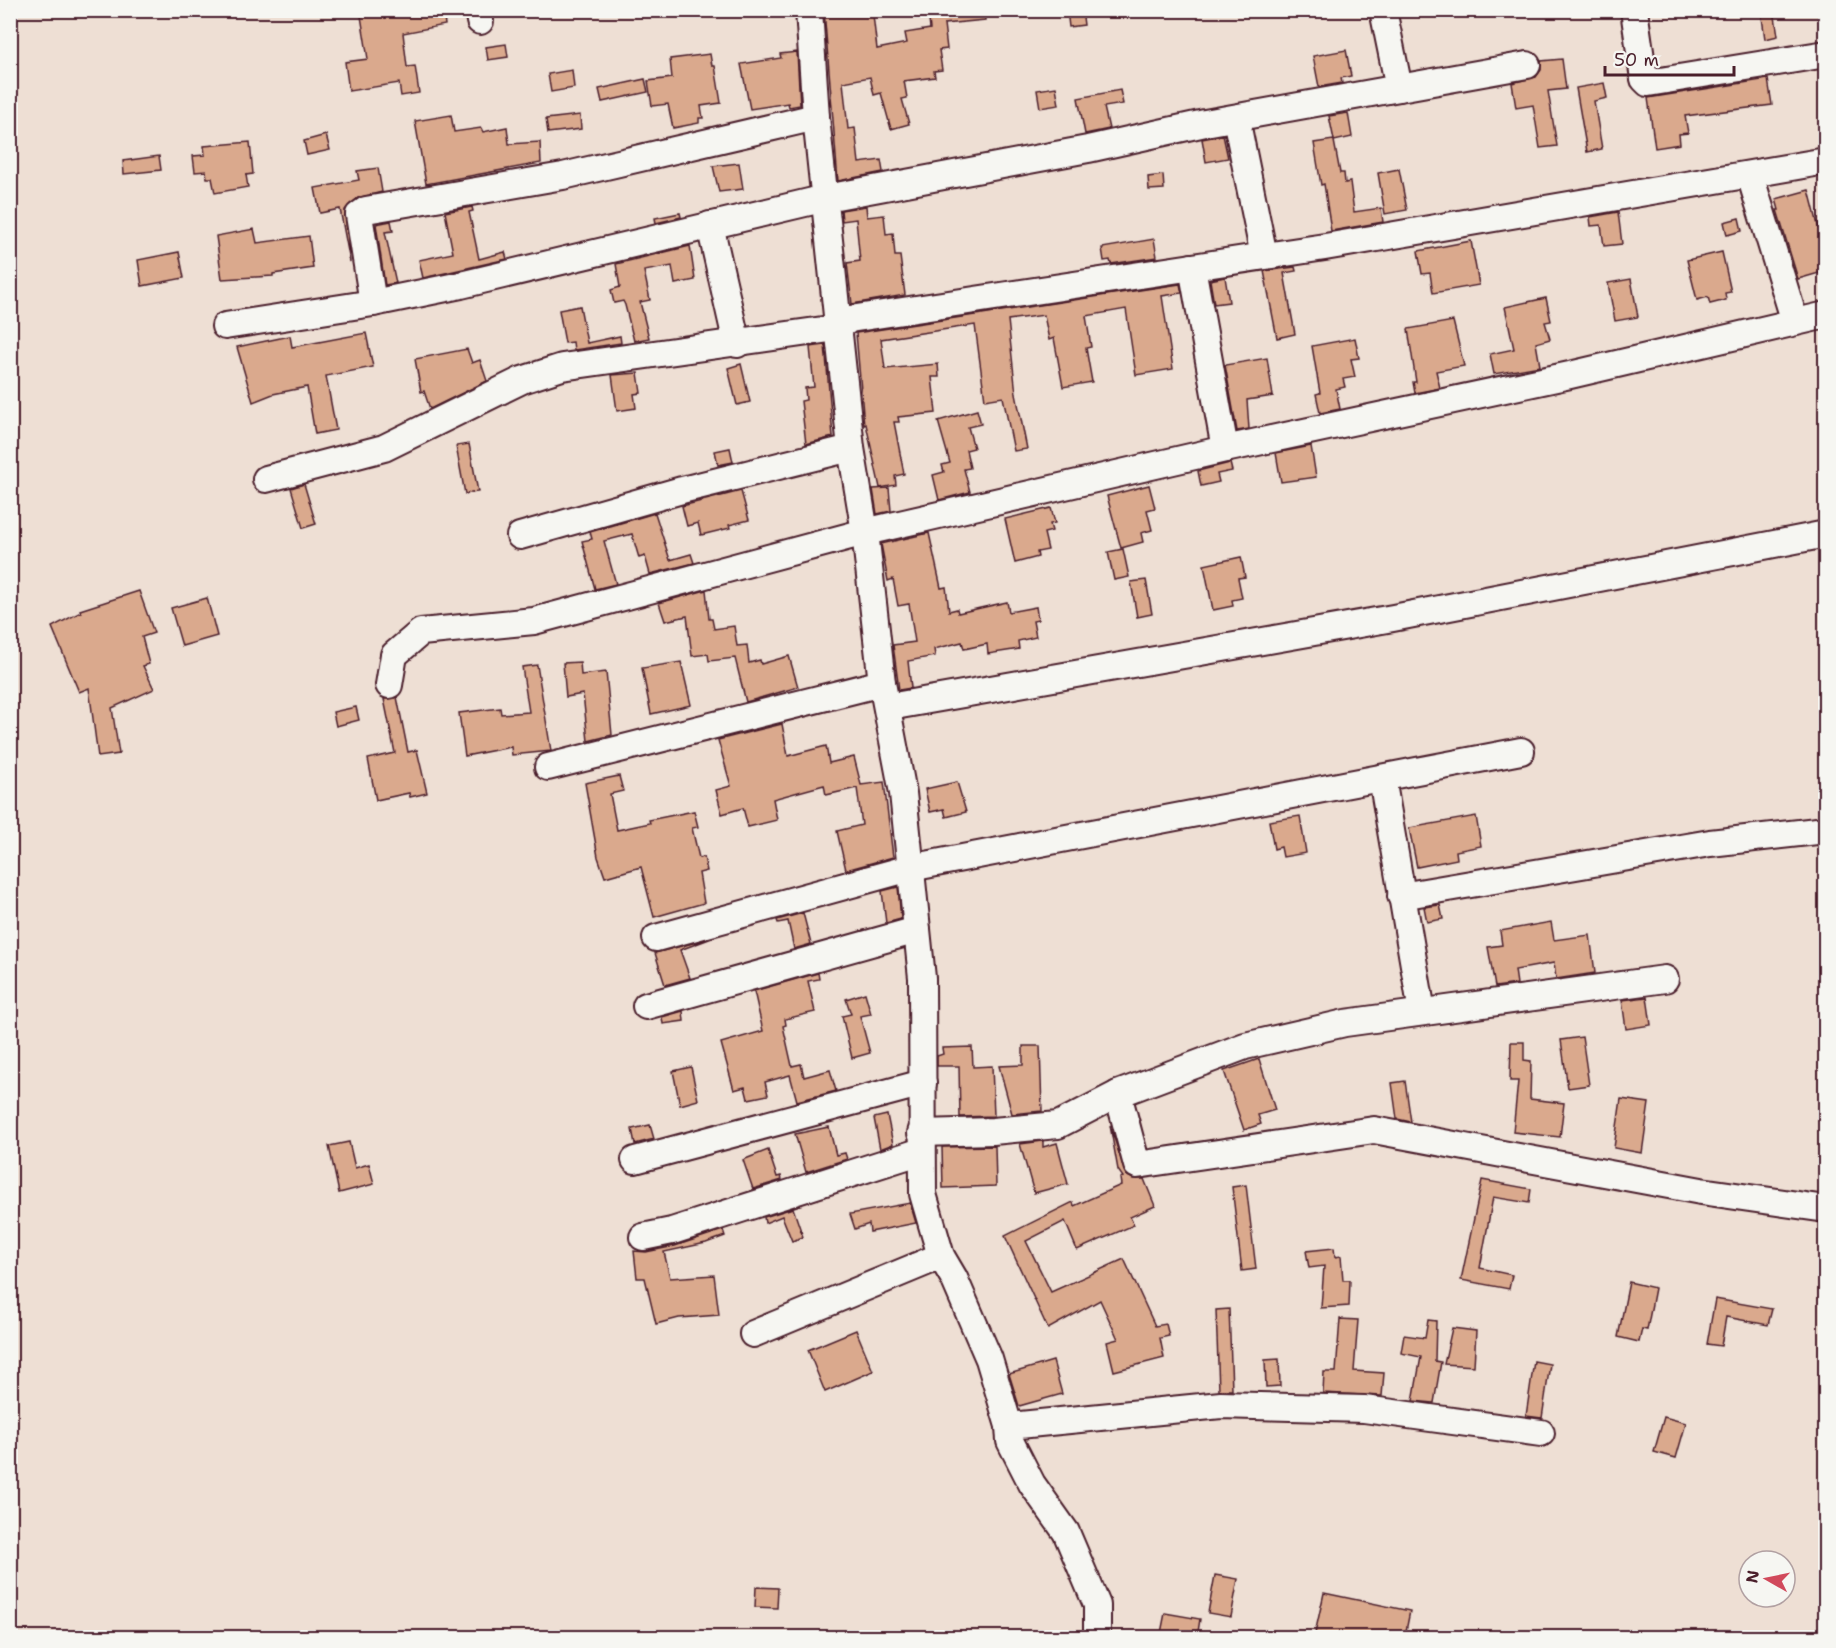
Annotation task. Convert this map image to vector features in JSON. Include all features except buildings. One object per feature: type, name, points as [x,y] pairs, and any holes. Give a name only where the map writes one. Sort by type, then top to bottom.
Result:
[{"type":"street","points":[[808,10],[816,117],[851,448],[865,532],[886,695],[903,793],[922,978],[923,1194],[941,1256],[954,1278],[989,1359],[1009,1426],[1010,1441],[1032,1484],[1066,1533],[1097,1605],[1097,1638]]},
{"type":"street","points":[[1383,10],[1399,88]]},
{"type":"street","points":[[1634,10],[1644,79],[1648,83],[1826,54]]},
{"type":"street","points":[[225,326],[373,303],[826,198],[1088,149],[1236,118],[1527,65]]},
{"type":"street","points":[[373,303],[359,215],[366,210],[562,176],[816,117]]},
{"type":"street","points":[[1236,118],[1264,256]]},
{"type":"street","points":[[266,479],[384,448],[522,380],[562,366],[662,351],[737,344],[837,328],[850,320],[1264,256],[1826,161]]},
{"type":"street","points":[[1750,175],[1795,322]]},
{"type":"street","points":[[710,225],[737,344]]},
{"type":"street","points":[[1192,267],[1225,449]]},
{"type":"street","points":[[389,685],[394,655],[421,632],[534,621],[865,532],[1225,449],[1570,375],[1826,315]]},
{"type":"street","points":[[520,536],[682,490],[851,448]]},
{"type":"street","points":[[548,767],[886,695],[1393,618],[1826,534]]},
{"type":"street","points":[[656,938],[910,868],[1521,751]]},
{"type":"street","points":[[1382,778],[1422,1012]]},
{"type":"street","points":[[1401,896],[1710,843],[1826,830]]},
{"type":"street","points":[[646,1006],[917,930]]},
{"type":"street","points":[[643,1237],[672,1230],[922,1142],[993,1131],[1058,1125],[1118,1094],[1245,1046],[1345,1023],[1665,979]]},
{"type":"street","points":[[635,1160],[923,1083]]},
{"type":"street","points":[[1118,1094],[1137,1165],[1374,1130],[1701,1191],[1826,1209]]},
{"type":"street","points":[[753,1334],[941,1256]]},
{"type":"street","points":[[1009,1426],[1221,1405],[1364,1409],[1541,1433]]}]
